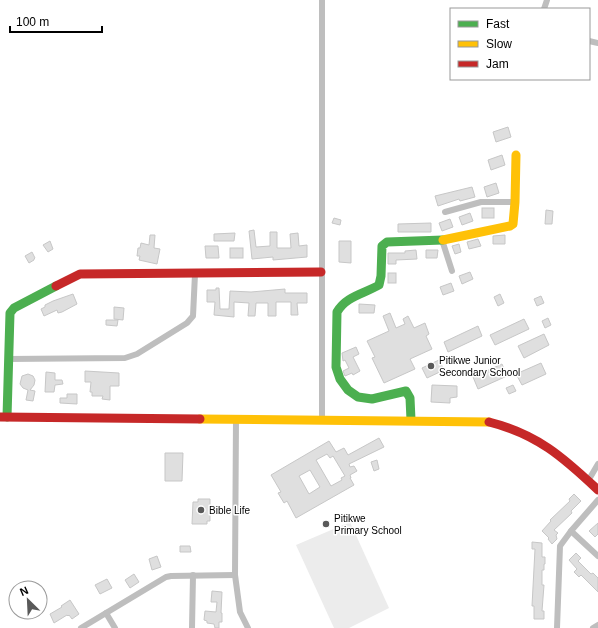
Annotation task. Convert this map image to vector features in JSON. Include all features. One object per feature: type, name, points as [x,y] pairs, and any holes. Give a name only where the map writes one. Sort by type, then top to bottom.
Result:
[{"type":"street","points":[[322,0],[322,419]]},
{"type":"street","points":[[411,420],[410,398],[406,391],[368,399],[356,396],[344,385],[338,375],[336,367],[337,312],[339,306],[345,301],[378,285],[381,276],[382,246],[385,242],[442,240],[511,225],[514,222],[516,155]]},
{"type":"street","points":[[445,212],[481,202],[515,202]]},
{"type":"street","points":[[442,240],[452,271]]},
{"type":"street","points":[[321,272],[80,274],[14,308],[10,313],[4,417],[485,421],[514,428],[543,443],[568,462],[598,490]]},
{"type":"street","points":[[8,359],[125,358],[137,354],[191,320],[193,316],[195,274]]},
{"type":"street","points":[[236,419],[234,575],[239,608],[242,618],[248,628]]},
{"type":"street","points":[[588,481],[598,464]]},
{"type":"street","points":[[557,628],[561,543],[598,500]]},
{"type":"street","points":[[571,531],[598,556]]},
{"type":"street","points":[[81,628],[166,577],[193,575],[234,575]]},
{"type":"street","points":[[192,628],[193,575]]},
{"type":"street","points":[[106,613],[115,628]]},
{"type":"street","points":[[593,628],[598,625]]},
{"type":"shaded area","points":[[350,522],[389,608],[349,628],[334,628],[296,545]]},
{"type":"building","points":[[508,127],[511,137],[496,142],[493,132]]},
{"type":"building","points":[[502,155],[505,165],[491,170],[488,160]]},
{"type":"building","points":[[496,183],[499,193],[487,197],[484,187]]},
{"type":"building","points":[[472,187],[475,197],[460,201],[459,199],[438,206],[435,196]]},
{"type":"building","points":[[482,208],[494,208],[494,218],[482,218]]},
{"type":"building","points":[[546,210],[553,211],[552,224],[545,224]]},
{"type":"building","points":[[470,213],[473,221],[462,225],[459,217]]},
{"type":"building","points":[[334,218],[341,220],[340,225],[332,223]]},
{"type":"building","points":[[450,219],[453,227],[442,231],[439,223]]},
{"type":"building","points":[[431,223],[431,232],[398,232],[398,224]]},
{"type":"building","points":[[254,230],[256,247],[270,246],[270,232],[277,232],[277,248],[291,248],[290,234],[298,233],[299,246],[307,245],[307,257],[273,260],[273,257],[252,259],[249,231]]},
{"type":"building","points":[[235,233],[234,241],[214,241],[214,234]]},
{"type":"building","points":[[150,235],[155,235],[154,248],[160,249],[157,264],[139,260],[140,256],[137,256],[138,248],[140,248],[141,243],[149,245]]},
{"type":"building","points":[[505,235],[505,244],[493,244],[493,236]]},
{"type":"building","points":[[478,239],[481,246],[469,249],[467,242]]},
{"type":"building","points":[[50,241],[53,249],[48,252],[43,245]]},
{"type":"building","points":[[339,241],[351,241],[351,263],[339,262]]},
{"type":"building","points":[[459,244],[461,252],[455,254],[452,246]]},
{"type":"building","points":[[205,246],[218,246],[219,258],[206,258]]},
{"type":"building","points":[[230,248],[243,248],[243,258],[230,258]]},
{"type":"building","points":[[416,250],[417,259],[396,260],[396,264],[388,264],[388,253],[405,253],[405,251]]},
{"type":"building","points":[[426,250],[438,250],[437,258],[426,258]]},
{"type":"building","points":[[32,252],[35,258],[29,263],[25,256]]},
{"type":"building","points":[[470,272],[473,279],[462,284],[459,276]]},
{"type":"building","points":[[388,273],[396,273],[396,283],[388,283]]},
{"type":"building","points":[[451,283],[454,291],[443,295],[440,287]]},
{"type":"building","points":[[216,288],[219,288],[220,309],[229,309],[230,291],[251,292],[285,289],[285,293],[307,293],[307,303],[297,303],[298,315],[291,315],[291,302],[276,302],[276,316],[268,316],[268,303],[256,303],[255,316],[248,316],[249,303],[234,302],[234,317],[214,315],[215,302],[207,302],[207,290],[216,290]]},
{"type":"building","points":[[73,294],[77,304],[62,312],[58,313],[57,310],[44,316],[41,309],[45,307],[45,305]]},
{"type":"building","points":[[500,294],[504,303],[498,306],[494,297]]},
{"type":"building","points":[[541,296],[544,303],[537,306],[534,299]]},
{"type":"building","points":[[359,304],[375,305],[374,313],[359,313]]},
{"type":"building","points":[[114,307],[124,308],[123,320],[114,319]]},
{"type":"building","points":[[390,313],[396,328],[405,324],[403,319],[408,316],[414,328],[425,323],[429,334],[426,336],[432,349],[410,359],[415,369],[384,383],[372,358],[375,357],[367,341],[389,331],[383,316]]},
{"type":"building","points":[[548,318],[551,325],[545,328],[542,321]]},
{"type":"building","points":[[524,319],[529,329],[495,345],[490,335]]},
{"type":"building","points":[[106,320],[118,320],[117,326],[106,325]]},
{"type":"building","points":[[478,326],[482,336],[448,352],[444,342]]},
{"type":"building","points":[[544,334],[549,345],[524,358],[518,346]]},
{"type":"building","points":[[356,347],[359,354],[353,357],[360,371],[353,375],[352,373],[345,376],[343,371],[349,368],[345,360],[343,361],[342,353]]},
{"type":"building","points":[[439,360],[444,370],[427,378],[422,368]]},
{"type":"building","points":[[541,363],[546,374],[522,385],[516,374]]},
{"type":"building","points":[[502,364],[507,376],[478,389],[473,377]]},
{"type":"building","points":[[85,371],[119,373],[119,386],[110,386],[110,400],[102,399],[103,396],[92,396],[92,392],[90,392],[91,382],[85,382]]},
{"type":"building","points":[[46,372],[55,373],[55,380],[62,380],[63,384],[55,385],[54,392],[45,392]]},
{"type":"building","points":[[28,374],[33,376],[35,380],[34,385],[30,390],[35,391],[33,401],[26,400],[28,390],[23,388],[20,384],[22,376]]},
{"type":"building","points":[[432,385],[457,386],[457,397],[450,398],[450,403],[431,402]]},
{"type":"building","points":[[513,385],[516,391],[509,394],[506,388]]},
{"type":"building","points":[[67,394],[77,394],[77,404],[60,403],[60,398],[67,398]]},
{"type":"building","points":[[379,438],[384,447],[349,464],[350,467],[354,466],[357,471],[350,475],[354,485],[296,518],[287,501],[284,503],[278,493],[281,492],[271,475],[329,441],[336,452],[344,448],[348,455]],"holes":[[[327,454],[330,458],[333,456],[345,476],[341,478],[342,480],[331,486],[316,460]],[[310,470],[320,487],[309,494],[299,476]]]},
{"type":"building","points":[[165,453],[183,453],[182,481],[165,481]]},
{"type":"building","points":[[377,460],[379,469],[374,471],[371,462]]},
{"type":"building","points":[[574,494],[581,501],[571,511],[572,513],[554,530],[558,533],[556,535],[557,539],[552,544],[548,539],[549,538],[542,531],[551,521],[550,520],[570,501],[569,499]]},
{"type":"building","points":[[198,499],[210,499],[210,521],[207,521],[207,524],[192,524],[193,502],[198,502]]},
{"type":"building","points":[[598,523],[598,534],[595,537],[589,531]]},
{"type":"building","points":[[532,542],[542,543],[542,557],[545,557],[544,570],[542,570],[542,585],[544,585],[542,611],[544,611],[544,619],[534,619],[534,606],[532,606],[535,549],[532,549]]},
{"type":"building","points":[[180,546],[190,546],[191,552],[180,552]]},
{"type":"building","points":[[576,553],[581,558],[578,561],[591,574],[593,573],[598,578],[598,592],[581,575],[579,577],[574,572],[577,569],[569,560]]},
{"type":"building","points":[[157,556],[161,567],[152,570],[149,559]]},
{"type":"building","points":[[134,574],[139,582],[130,588],[125,580]]},
{"type":"building","points":[[107,579],[112,588],[100,594],[95,585]]},
{"type":"building","points":[[212,591],[222,592],[222,622],[219,622],[219,628],[215,628],[214,624],[207,623],[207,621],[204,620],[205,611],[216,612],[217,602],[211,602]]},
{"type":"building","points":[[70,600],[79,614],[72,619],[69,615],[67,615],[54,623],[50,614]]},
{"type":"traffic: fast","points":[[411,420],[410,398],[406,391],[372,399],[358,397],[348,390],[340,379],[336,367],[337,312],[345,302],[379,285],[381,276],[382,246],[387,242],[443,240]]},
{"type":"traffic: fast","points":[[7,417],[10,313],[14,308],[56,286]]},
{"type":"traffic: slow","points":[[443,240],[510,226],[513,224],[516,155]]},
{"type":"traffic: slow","points":[[200,419],[489,422]]},
{"type":"traffic: jam","points":[[56,286],[80,274],[321,272]]},
{"type":"traffic: jam","points":[[0,417],[200,419]]},
{"type":"traffic: jam","points":[[489,422],[521,433],[548,448],[573,467],[598,490]]},
{"type":"place","name":"Pitikwe Junior Secondary School","points":[[431,366]]},
{"type":"place","name":"Bible Life","points":[[201,510]]},
{"type":"place","name":"Pitikwe Primary School","points":[[326,524]]}]
